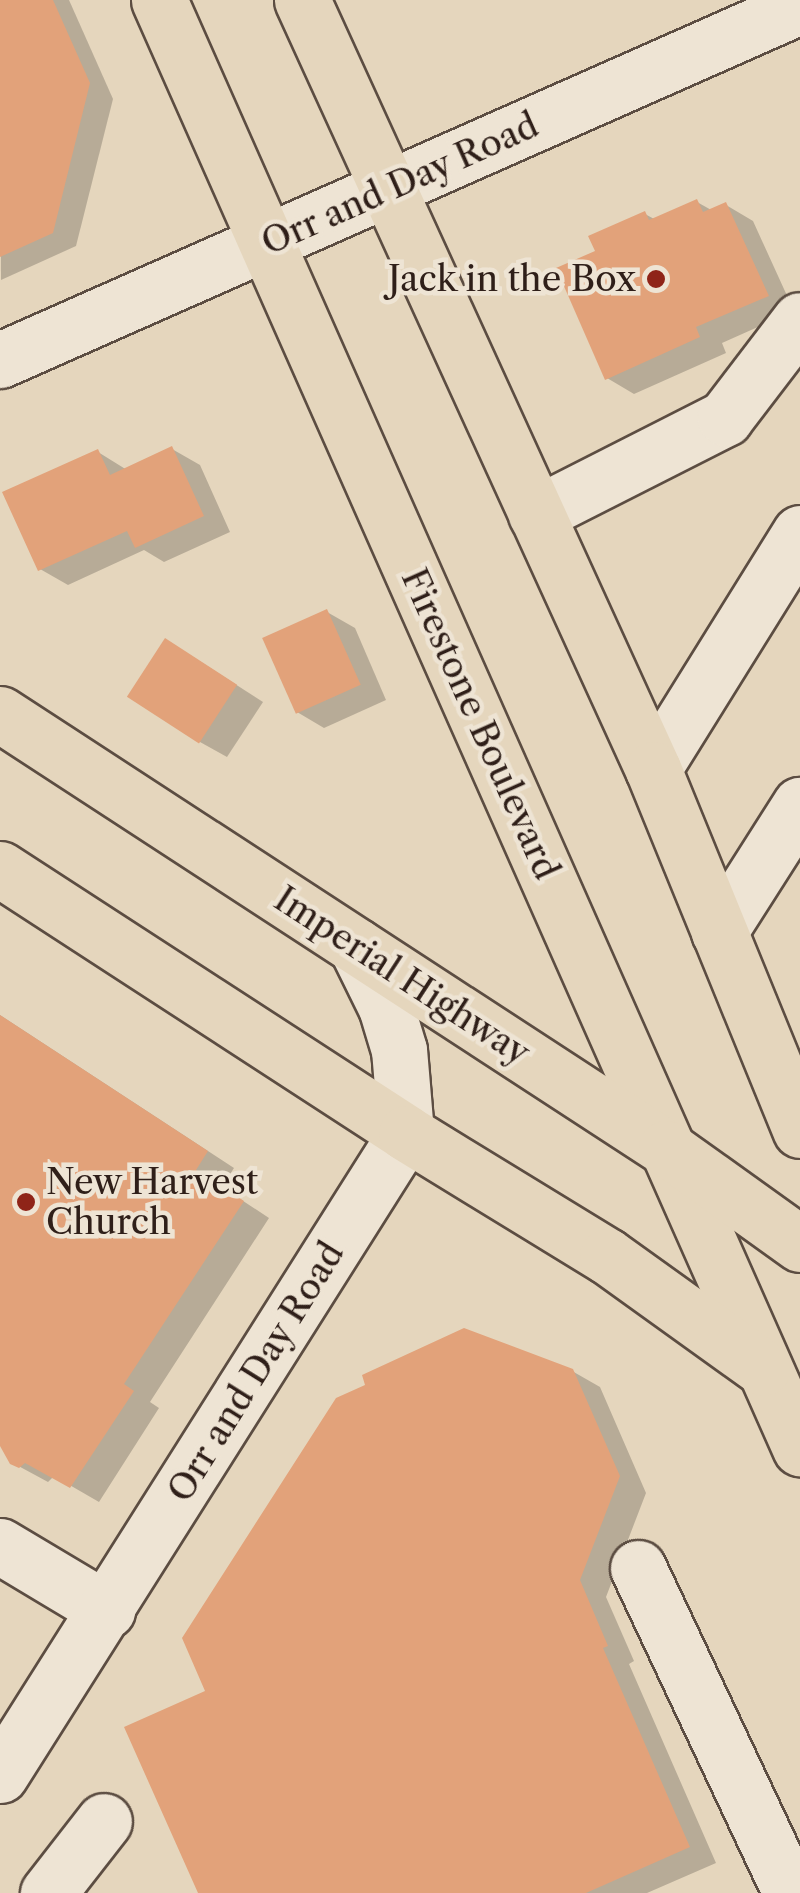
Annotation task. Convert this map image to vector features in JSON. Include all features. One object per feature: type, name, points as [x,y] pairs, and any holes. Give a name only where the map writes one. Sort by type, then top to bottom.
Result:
[{"type":"main road","name":"Firestone Boulevard","points":[[159,0],[270,241],[666,1148],[782,1380],[800,1448]]},
{"type":"main road","points":[[302,0],[653,769],[800,1130]]},
{"type":"main road","name":"Imperial Highway","points":[[0,714],[666,1148],[800,1244]]},
{"type":"main road","points":[[0,869],[406,1133],[607,1256],[782,1380]]},
{"type":"street","name":"Orr and Day Road","points":[[0,360],[800,6]]},
{"type":"street","points":[[536,514],[725,418],[800,320]]},
{"type":"street","points":[[653,769],[800,534]]},
{"type":"street","points":[[719,932],[800,805]]},
{"type":"street","points":[[356,946],[386,1007],[398,1050],[406,1133]]},
{"type":"street","name":"Orr and Day Road","points":[[0,1775],[406,1133]]},
{"type":"street","points":[[0,1546],[106,1610]]},
{"type":"street","points":[[638,1568],[791,1893]]},
{"type":"street","points":[[48,1893],[104,1821]]},
{"type":"building","points":[[0,0],[53,0],[90,83],[53,233],[0,257]]},
{"type":"building","points":[[697,199],[703,212],[726,202],[769,296],[696,327],[700,337],[605,380],[556,268],[595,251],[588,236],[645,211],[649,220]]},
{"type":"building","points":[[172,446],[204,516],[135,548],[127,531],[38,571],[2,492],[98,449],[110,475]]},
{"type":"building","points":[[327,609],[361,685],[296,714],[262,638]]},
{"type":"building","points":[[165,638],[237,685],[199,744],[127,697]]},
{"type":"building","points":[[0,1015],[208,1151],[196,1170],[244,1201],[124,1384],[134,1391],[70,1488],[25,1463],[19,1468],[10,1464],[0,1446]]},
{"type":"building","points":[[464,1328],[573,1369],[620,1476],[580,1580],[608,1646],[603,1648],[690,1847],[586,1893],[198,1893],[124,1727],[205,1691],[182,1638],[336,1398],[365,1385],[362,1375]]},
{"type":"place","name":"Jack in the Box","points":[[656,279]]},
{"type":"place","name":"New Harvest Church","points":[[26,1202]]}]
